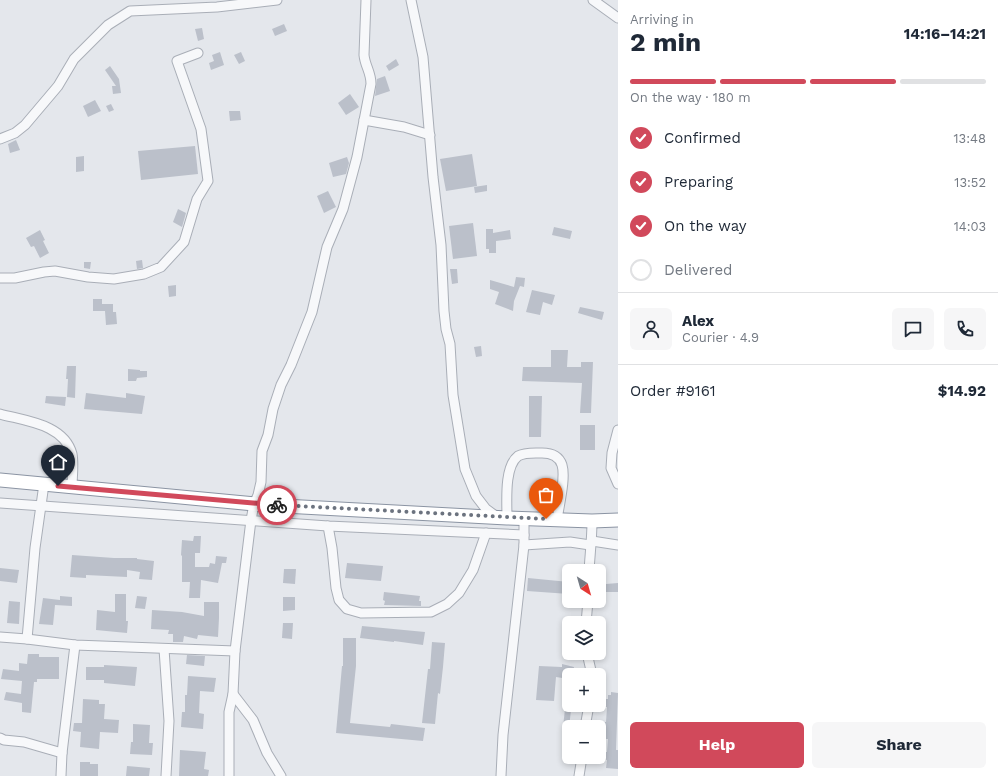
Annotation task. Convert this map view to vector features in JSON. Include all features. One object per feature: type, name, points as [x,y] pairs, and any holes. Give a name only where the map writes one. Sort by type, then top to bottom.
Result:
[{"type":"highway","points":[[0,480],[254,504],[502,518],[592,521],[618,520]]},
{"type":"street","points":[[0,139],[15,133],[25,125],[58,86],[74,59],[108,25],[130,11],[217,7],[277,0]]},
{"type":"street","points":[[229,776],[229,712],[233,694],[235,650],[251,520],[261,482],[262,451],[268,435],[273,409],[281,386],[312,312],[327,247],[343,210],[357,157],[371,84],[371,75],[364,61],[366,0]]},
{"type":"street","points":[[411,0],[423,58],[441,245],[444,311],[446,329],[450,344],[453,395],[465,469],[476,496],[486,509],[502,518],[511,464],[519,456],[532,452],[548,453],[556,457],[561,464],[562,481],[557,520]]},
{"type":"street","points":[[592,0],[618,18]]},
{"type":"street","points":[[0,278],[15,278],[55,271],[88,277],[114,279],[144,274],[161,267],[184,242],[197,199],[208,181],[201,129],[177,61],[198,53]]},
{"type":"street","points":[[364,120],[404,127],[430,135]]},
{"type":"street","points":[[0,414],[45,427],[60,435],[68,443],[72,455],[72,488]]},
{"type":"street","points":[[618,430],[612,454],[611,468],[618,484]]},
{"type":"street","points":[[27,639],[35,548],[44,484]]},
{"type":"street","points":[[0,502],[328,526],[524,535]]},
{"type":"street","points":[[500,776],[524,545],[524,518]]},
{"type":"street","points":[[590,564],[592,521]]},
{"type":"street","points":[[328,526],[336,588],[339,600],[347,609],[361,613],[431,612],[447,604],[459,593],[473,570],[486,533]]},
{"type":"street","points":[[524,545],[570,542],[618,545]]},
{"type":"street","points":[[0,637],[75,645],[164,649],[235,650]]},
{"type":"street","points":[[61,776],[62,753],[75,645]]},
{"type":"street","points":[[164,649],[169,721],[166,776]]},
{"type":"street","points":[[233,694],[252,720],[267,753],[282,776]]},
{"type":"street","points":[[0,738],[4,740],[24,742],[62,753]]},
{"type":"street","points":[[579,776],[581,764]]},
{"type":"building","points":[[284,24],[287,31],[275,36],[272,29]]},
{"type":"building","points":[[202,28],[204,39],[198,41],[195,29]]},
{"type":"building","points":[[220,52],[224,65],[211,70],[209,63],[214,61],[212,55]]},
{"type":"building","points":[[241,52],[245,61],[239,64],[234,55]]},
{"type":"building","points":[[396,59],[399,65],[389,71],[386,66]]},
{"type":"building","points":[[110,66],[119,79],[121,93],[113,94],[112,86],[116,86],[105,70]]},
{"type":"building","points":[[385,76],[390,91],[375,96],[377,79]]},
{"type":"building","points":[[350,94],[359,107],[346,115],[338,103]]},
{"type":"building","points":[[95,100],[101,111],[88,117],[83,106]]},
{"type":"building","points":[[111,104],[114,110],[109,112],[106,106]]},
{"type":"building","points":[[229,111],[240,111],[241,120],[230,121]]},
{"type":"building","points":[[16,140],[20,150],[10,153],[8,144]]},
{"type":"building","points":[[195,146],[198,174],[141,180],[138,151]]},
{"type":"building","points":[[472,154],[477,186],[446,191],[440,159]]},
{"type":"building","points":[[84,156],[84,171],[76,172],[76,157]]},
{"type":"building","points":[[347,157],[349,163],[346,174],[333,177],[329,163]]},
{"type":"building","points":[[487,185],[487,191],[475,193],[474,187]]},
{"type":"building","points":[[328,191],[336,207],[324,213],[317,196]]},
{"type":"building","points":[[178,209],[186,213],[182,227],[173,222]]},
{"type":"building","points":[[473,223],[477,256],[453,259],[449,226]]},
{"type":"building","points":[[554,227],[572,231],[570,239],[552,235]]},
{"type":"building","points":[[486,229],[493,229],[493,233],[510,230],[511,239],[496,241],[496,253],[489,253],[489,249],[486,249]]},
{"type":"building","points":[[40,230],[45,240],[43,241],[49,253],[40,258],[34,246],[31,247],[26,238]]},
{"type":"building","points":[[142,260],[143,268],[137,269],[136,261]]},
{"type":"building","points":[[84,262],[91,262],[90,269],[84,268]]},
{"type":"building","points":[[450,269],[457,269],[458,283],[452,284]]},
{"type":"building","points":[[516,277],[525,278],[524,287],[520,286],[514,301],[513,311],[495,304],[499,292],[490,289],[490,280],[514,287]]},
{"type":"building","points":[[176,285],[176,296],[169,297],[168,286]]},
{"type":"building","points":[[532,290],[555,295],[552,305],[543,302],[540,315],[526,312]]},
{"type":"building","points":[[93,299],[102,299],[102,304],[113,304],[113,312],[116,312],[117,324],[106,325],[105,311],[93,311]]},
{"type":"building","points":[[580,307],[604,312],[602,320],[578,313]]},
{"type":"building","points":[[481,346],[482,356],[476,357],[474,347]]},
{"type":"building","points":[[551,350],[568,350],[567,367],[581,367],[581,362],[593,362],[591,413],[580,413],[582,383],[522,381],[523,367],[551,367]]},
{"type":"building","points":[[67,366],[76,366],[75,398],[67,397]]},
{"type":"building","points":[[128,369],[147,371],[147,377],[137,378],[136,381],[128,381]]},
{"type":"building","points":[[86,393],[126,398],[126,393],[145,396],[142,414],[84,409]]},
{"type":"building","points":[[46,396],[66,397],[65,406],[45,403]]},
{"type":"building","points":[[529,396],[542,396],[541,437],[529,437]]},
{"type":"building","points":[[580,425],[595,425],[595,450],[580,450]]},
{"type":"building","points":[[194,536],[201,536],[200,553],[195,553],[195,567],[209,567],[210,563],[215,564],[216,556],[227,557],[226,563],[222,563],[218,583],[201,580],[200,598],[189,598],[190,582],[182,582],[182,540],[193,541]]},
{"type":"building","points":[[72,555],[137,558],[154,561],[152,580],[139,579],[140,572],[127,570],[127,577],[86,575],[86,578],[70,577]]},
{"type":"building","points":[[347,563],[383,566],[381,581],[345,578]]},
{"type":"building","points":[[0,568],[19,570],[17,583],[0,581]]},
{"type":"building","points":[[284,569],[296,569],[295,584],[283,583]]},
{"type":"building","points":[[528,578],[562,581],[562,594],[527,591]]},
{"type":"building","points":[[618,583],[618,592],[606,592],[606,584]]},
{"type":"building","points":[[384,592],[420,596],[419,601],[421,601],[421,606],[384,605]]},
{"type":"building","points":[[115,594],[126,594],[126,621],[128,621],[127,633],[96,630],[97,610],[115,612]]},
{"type":"building","points":[[60,596],[72,597],[72,606],[55,605],[53,625],[39,624],[43,598],[60,600]]},
{"type":"building","points":[[137,596],[147,597],[145,609],[135,608]]},
{"type":"building","points":[[283,597],[295,597],[295,610],[283,611]]},
{"type":"building","points":[[9,601],[20,602],[19,624],[7,623]]},
{"type":"building","points":[[204,602],[219,602],[218,637],[198,635],[197,639],[184,636],[183,642],[173,642],[173,634],[168,634],[169,630],[151,629],[152,610],[182,612],[204,616]]},
{"type":"building","points":[[283,623],[293,623],[292,639],[282,638]]},
{"type":"building","points":[[362,626],[425,632],[423,645],[360,638]]},
{"type":"building","points":[[343,638],[356,638],[356,666],[350,723],[390,727],[391,724],[425,728],[423,741],[336,733],[343,666]]},
{"type":"building","points":[[432,642],[445,643],[440,694],[438,693],[435,724],[422,723],[428,669],[430,669]]},
{"type":"building","points":[[28,654],[39,654],[39,657],[59,657],[59,679],[37,679],[37,682],[34,682],[31,713],[22,712],[22,703],[4,700],[6,692],[21,694],[22,681],[1,679],[3,669],[19,671],[19,663],[27,664]]},
{"type":"building","points":[[187,655],[205,656],[204,666],[186,664]]},
{"type":"building","points":[[562,664],[574,667],[562,668],[562,678],[556,677],[554,701],[536,700],[539,666],[562,667]]},
{"type":"building","points":[[104,665],[137,667],[135,686],[104,683],[104,680],[86,680],[86,667],[104,667]]},
{"type":"building","points":[[188,676],[216,678],[214,692],[200,691],[199,713],[204,714],[203,729],[181,727],[182,712],[185,712],[185,695],[187,695]]},
{"type":"building","points":[[611,692],[618,693],[616,750],[618,750],[618,769],[606,768],[608,739],[606,739],[606,699],[608,699],[608,695],[611,695]]},
{"type":"building","points":[[83,699],[99,700],[99,704],[105,704],[104,719],[119,720],[118,733],[100,732],[99,749],[80,747],[81,732],[73,731],[74,723],[82,723]]},
{"type":"building","points":[[565,712],[571,712],[570,720],[564,720]]},
{"type":"building","points":[[133,724],[150,725],[149,743],[153,743],[152,755],[130,754],[131,742],[133,742]]},
{"type":"building","points":[[180,750],[206,752],[204,769],[209,770],[208,776],[179,776]]},
{"type":"building","points":[[80,762],[98,764],[98,776],[80,776]]},
{"type":"building","points":[[127,766],[150,768],[149,776],[126,776]]},
{"type":"way so far","points":[[277,505],[546,519]]},
{"type":"route","points":[[58,486],[277,505]]}]
